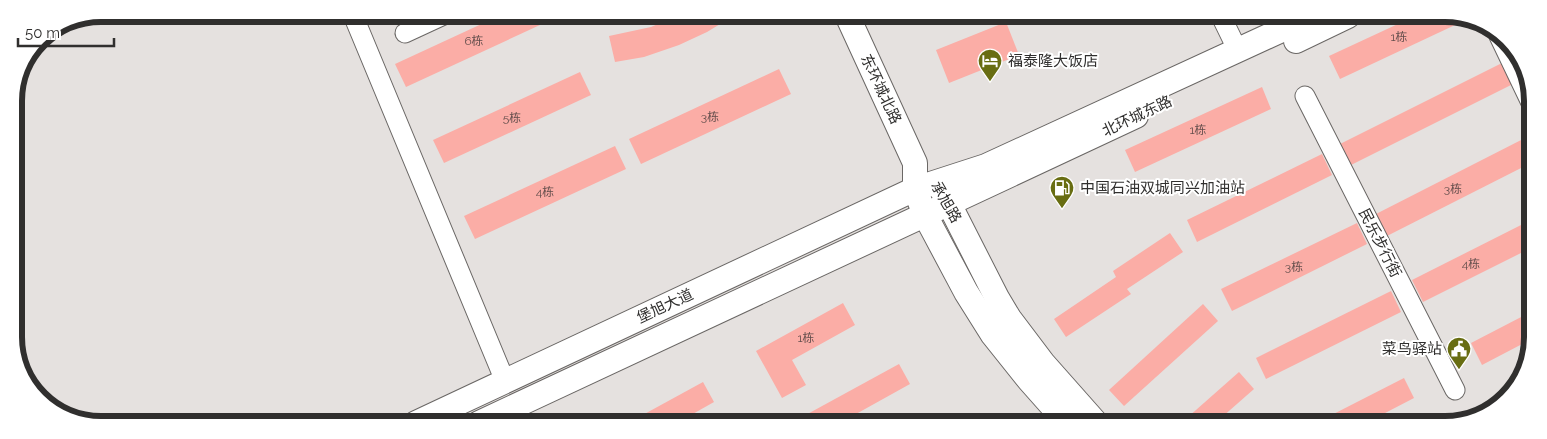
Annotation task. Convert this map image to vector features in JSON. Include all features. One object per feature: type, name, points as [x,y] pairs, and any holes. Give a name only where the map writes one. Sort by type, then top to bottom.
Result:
[{"type":"main road","name":"东环城北路","points":[[850,22],[915,163]]},
{"type":"main road","name":"北环城东路","points":[[915,189],[986,166],[1299,22]]},
{"type":"main road","name":"北环城东路","points":[[925,215],[1335,22]]},
{"type":"main road","name":"承旭路","points":[[915,163],[938,182],[1009,318],[1043,363],[1090,416]]},
{"type":"main road","name":"承旭路","points":[[915,163],[915,189],[925,215],[966,292],[993,335],[1061,416]]},
{"type":"main road","name":"堡旭大道","points":[[430,416],[915,189]]},
{"type":"main road","name":"堡旭大道","points":[[494,416],[925,215]]},
{"type":"street","points":[[356,22],[505,380]]},
{"type":"street","points":[[405,33],[429,22]]},
{"type":"street","points":[[1224,22],[1238,51]]},
{"type":"street","points":[[1506,50],[1523,86]]},
{"type":"street","name":"民乐步行街","points":[[1305,96],[1455,390]]},
{"type":"green space","points":[[765,413],[771,416],[758,416]]},
{"type":"building","points":[[486,22],[547,22],[406,87],[395,64]]},
{"type":"building","points":[[663,22],[723,22],[679,45],[644,57],[615,62],[609,36],[651,27]]},
{"type":"building","points":[[1006,22],[1019,55],[949,83],[936,50]]},
{"type":"building","points":[[1402,22],[1458,23],[1340,79],[1329,56]]},
{"type":"building","points":[[1504,62],[1515,83],[1351,165],[1340,144]]},
{"type":"building","points":[[779,69],[791,94],[641,164],[629,139]]},
{"type":"building","points":[[580,72],[591,95],[444,163],[433,140]]},
{"type":"building","points":[[1262,87],[1271,109],[1135,172],[1125,150]]},
{"type":"building","points":[[1524,139],[1524,167],[1385,237],[1374,215]]},
{"type":"building","points":[[615,146],[626,169],[475,239],[464,216]]},
{"type":"building","points":[[1322,154],[1332,175],[1197,242],[1187,220]]},
{"type":"building","points":[[1357,223],[1367,244],[1232,311],[1221,289]]},
{"type":"building","points":[[1524,224],[1524,252],[1423,302],[1412,280]]},
{"type":"building","points":[[1170,233],[1183,252],[1127,289],[1131,294],[1066,337],[1054,319],[1116,277],[1113,271]]},
{"type":"building","points":[[1391,291],[1401,312],[1266,379],[1256,358]]},
{"type":"building","points":[[843,303],[855,325],[792,360],[806,385],[782,398],[756,351]]},
{"type":"building","points":[[1203,304],[1218,321],[1124,406],[1109,390]]},
{"type":"building","points":[[1524,316],[1524,343],[1482,365],[1471,343]]},
{"type":"building","points":[[899,364],[910,384],[852,416],[804,416]]},
{"type":"building","points":[[1239,372],[1254,389],[1223,416],[1189,416]]},
{"type":"building","points":[[1404,378],[1414,398],[1379,416],[1330,416]]},
{"type":"building","points":[[703,382],[714,402],[689,416],[641,416]]},
{"type":"place","name":"福泰隆大饭店","points":[[990,82]]},
{"type":"place","name":"中国石油双城同兴加油站","points":[[1062,209]]},
{"type":"place","name":"菜鸟驿站","points":[[1459,370]]}]
